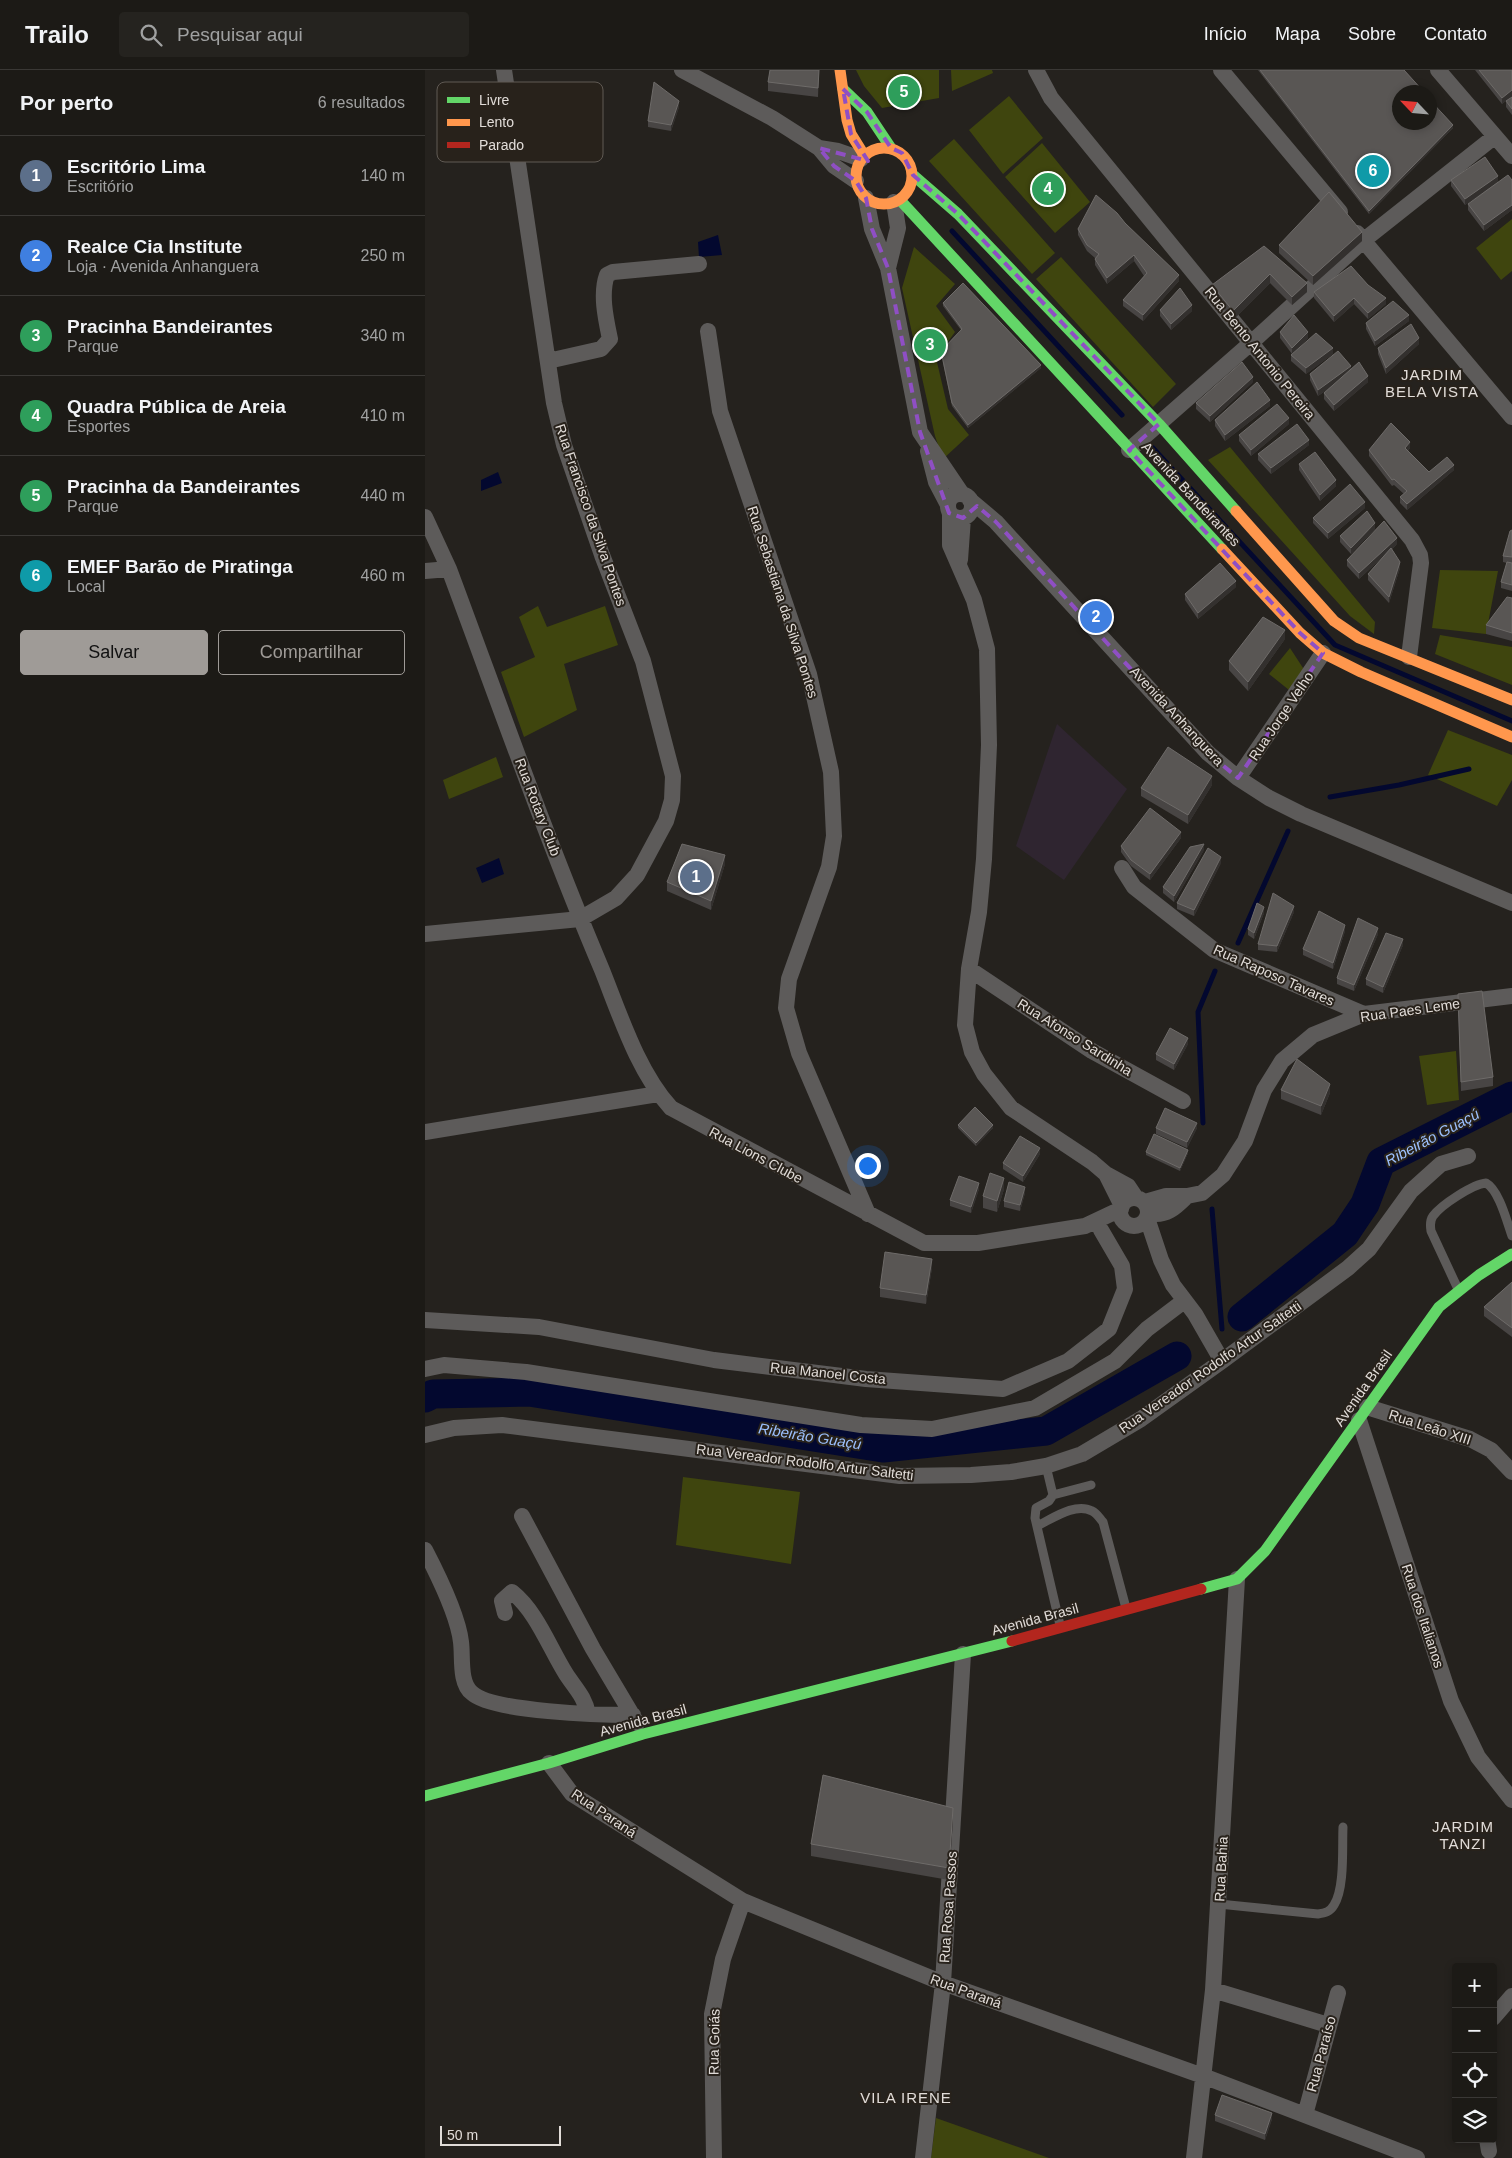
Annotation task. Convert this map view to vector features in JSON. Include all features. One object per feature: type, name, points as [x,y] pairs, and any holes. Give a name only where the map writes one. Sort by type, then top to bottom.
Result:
[{"type":"street","points":[[682,70],[771,118],[819,148],[834,166],[856,181]]},
{"type":"street","points":[[840,70],[843,107],[851,134],[863,157]]},
{"type":"street","name":"Rua Bento Antonio Pereira","points":[[1035,70],[1051,98],[1412,540],[1420,555],[1419,585],[1409,657]]},
{"type":"street","points":[[1221,70],[1512,417]]},
{"type":"street","points":[[1438,70],[1512,156]]},
{"type":"street","points":[[843,89],[867,112],[891,148]]},
{"type":"street","points":[[1129,450],[1364,240],[1494,137]]},
{"type":"street","points":[[881,147],[891,148],[902,153],[910,163],[913,175],[909,189],[897,201],[885,204],[875,203],[866,198],[860,190],[856,181],[856,173],[863,157],[872,150],[881,147]]},
{"type":"street","points":[[819,148],[863,157]]},
{"type":"street","name":"Rua Francisco da Silva Pontes","points":[[518,162],[554,403],[564,445],[602,555],[643,662],[673,776],[672,800],[666,821],[637,875],[616,898],[581,919]]},
{"type":"street","name":"Avenida Bandeirantes","points":[[913,175],[958,214],[1159,424],[1334,620],[1359,638],[1512,700]]},
{"type":"street","points":[[866,198],[872,229],[888,268],[920,432],[927,444],[936,482],[953,512]]},
{"type":"street","points":[[888,268],[898,228],[897,201]]},
{"type":"street","name":"Avenida Bandeirantes","points":[[897,201],[1300,633],[1323,653],[1361,672],[1512,737]]},
{"type":"street","points":[[548,360],[601,349],[610,339],[606,320],[604,282],[607,275],[613,272],[699,264]]},
{"type":"street","name":"Rua Sebastiana da Silva Pontes","points":[[708,331],[720,412],[809,674],[831,772],[834,836],[829,867],[789,979],[786,1008],[799,1053],[868,1214]]},
{"type":"street","name":"Avenida Anhanguera","points":[[927,444],[966,497],[996,522],[1208,753],[1238,778],[1269,798],[1309,818],[1512,903]]},
{"type":"street","points":[[953,512],[971,511],[966,497],[954,496],[949,499],[953,512],[950,545],[953,557],[960,567],[975,600],[987,649],[989,745],[984,859],[979,912],[969,969],[965,1025],[971,1052],[984,1074],[1011,1108],[1092,1162],[1106,1174],[1134,1212],[1222,1361]]},
{"type":"street","name":"Rua Rotary Club","points":[[425,517],[449,569],[581,919],[633,1045],[658,1094]]},
{"type":"street","points":[[425,571],[449,569]]},
{"type":"street","name":"Rua Jorge Velho","points":[[1238,778],[1323,653]]},
{"type":"street","name":"Rua Raposo Tavares","points":[[1122,868],[1135,887],[1214,950],[1364,1014]]},
{"type":"street","points":[[425,934],[581,919]]},
{"type":"street","name":"Rua Afonso Sardinha","points":[[969,969],[1092,1050],[1183,1101]]},
{"type":"street","name":"Rua Paes Leme","points":[[1134,1212],[1159,1216],[1167,1213],[1187,1196],[1202,1193],[1223,1175],[1245,1141],[1264,1090],[1282,1061],[1313,1035],[1364,1014],[1512,996]]},
{"type":"street","points":[[425,1132],[658,1094]]},
{"type":"street","name":"Rua Lions Clube","points":[[658,1094],[671,1108],[683,1116],[924,1243],[978,1243],[1085,1226],[1134,1212]]},
{"type":"street","name":"Rua Vereador Rodolfo Artur Saltetti","points":[[425,1435],[454,1428],[501,1425],[900,1476],[971,1475],[1011,1472],[1046,1466],[1082,1454],[1141,1419],[1349,1268],[1369,1249],[1411,1191],[1441,1164],[1468,1156]]},
{"type":"street","name":"Rua Lions Clube","points":[[1085,1226],[1101,1230],[1134,1212]]},
{"type":"street","name":"Rua Manoel Costa","points":[[425,1320],[539,1327],[714,1360],[866,1379],[1003,1389],[1068,1361],[1109,1329],[1125,1289],[1122,1266],[1101,1230]]},
{"type":"street","name":"Avenida Brasil","points":[[425,1796],[549,1763],[643,1734],[963,1654],[1237,1579],[1265,1552],[1439,1308],[1479,1275],[1512,1254]]},
{"type":"street","points":[[425,1369],[444,1365],[526,1372],[861,1424],[932,1429],[1035,1408],[1115,1361],[1147,1329],[1185,1301]]},
{"type":"street","name":"Rua Leão XIII","points":[[1363,1413],[1470,1439],[1491,1450],[1512,1472]]},
{"type":"street","name":"Rua dos Italianos","points":[[1363,1413],[1451,1701],[1478,1757],[1512,1800]]},
{"type":"street","points":[[522,1516],[593,1649],[643,1734]]},
{"type":"street","points":[[425,1550],[438,1576],[461,1640],[465,1681],[471,1693],[501,1704],[572,1714],[633,1716]]},
{"type":"street","name":"Rua Bahia","points":[[1194,2158],[1213,1990],[1237,1579]]},
{"type":"street","points":[[505,1613],[502,1601],[512,1592],[524,1602],[566,1675],[586,1702],[588,1714]]},
{"type":"street","name":"Rua Rosa Passos","points":[[923,2158],[943,1983],[963,1654]]},
{"type":"street","name":"Rua Paraná","points":[[549,1763],[572,1794],[743,1901],[943,1983],[1203,2076],[1417,2158]]},
{"type":"street","name":"Rua Goiás","points":[[714,2158],[712,2014],[723,1959],[743,1901]]},
{"type":"street","points":[[1213,1990],[1328,2025]]},
{"type":"street","name":"Rua Paraíso","points":[[1305,2115],[1338,1993]]},
{"type":"street","points":[[1497,2013],[1512,1996]]},
{"type":"lane","points":[[1459,1290],[1431,1230],[1430,1224],[1433,1216],[1441,1207],[1475,1186],[1486,1183],[1491,1185],[1496,1193],[1512,1236]]},
{"type":"lane","points":[[1046,1466],[1053,1495],[1052,1499],[1036,1508],[1035,1518],[1061,1628]]},
{"type":"lane","points":[[1053,1495],[1091,1485]]},
{"type":"lane","points":[[1037,1526],[1074,1509],[1095,1512],[1103,1522],[1127,1610]]},
{"type":"lane","points":[[1219,1904],[1317,1914],[1327,1913],[1334,1905],[1339,1891],[1343,1827]]},
{"type":"highlighted area","points":[[843,89],[867,112],[891,148],[902,153],[913,175],[958,214],[1159,424],[1129,450],[1300,633],[1323,653],[1238,778],[1208,753],[996,522],[977,506],[963,518],[949,513],[920,432],[888,268],[872,229],[866,198],[856,181],[834,166],[819,148],[868,161],[851,134]]},
{"type":"shaded area","points":[[1057,724],[1127,789],[1064,880],[1016,846]]},
{"type":"green space","points":[[856,70],[939,70],[939,98],[882,108],[864,86]]},
{"type":"green space","points":[[951,70],[992,70],[993,73],[952,91]]},
{"type":"green space","points":[[1009,96],[1043,138],[1003,174],[969,130]]},
{"type":"green space","points":[[954,139],[1055,253],[1032,274],[929,161]]},
{"type":"green space","points":[[1042,143],[1090,202],[1055,233],[1005,177]]},
{"type":"green space","points":[[1512,219],[1512,271],[1501,280],[1476,248]]},
{"type":"green space","points":[[914,247],[955,284],[936,306],[955,332],[936,358],[948,409],[969,435],[943,459],[935,436],[902,288]]},
{"type":"green space","points":[[1061,257],[1176,384],[1153,407],[1036,279]]},
{"type":"green space","points":[[1230,447],[1375,622],[1374,634],[1350,616],[1208,460]]},
{"type":"green space","points":[[1440,570],[1498,571],[1486,634],[1432,628]]},
{"type":"green space","points":[[538,606],[547,627],[605,606],[618,645],[564,664],[577,710],[524,737],[501,672],[535,657],[519,617]]},
{"type":"green space","points":[[1440,635],[1512,647],[1512,685],[1435,654]]},
{"type":"green space","points":[[1290,648],[1305,671],[1289,690],[1269,674]]},
{"type":"green space","points":[[1448,730],[1512,755],[1512,780],[1497,806],[1428,775]]},
{"type":"green space","points":[[496,757],[503,777],[449,799],[443,780]]},
{"type":"green space","points":[[1456,1051],[1459,1100],[1427,1105],[1419,1056]]},
{"type":"green space","points":[[683,1477],[800,1492],[791,1564],[676,1545]]},
{"type":"green space","points":[[936,2118],[1049,2158],[931,2158]]},
{"type":"water","points":[[718,235],[722,255],[699,257],[698,242]]},
{"type":"water","points":[[498,472],[502,483],[481,491],[481,480]]},
{"type":"water","points":[[499,858],[504,874],[482,883],[476,868]]},
{"type":"building","points":[[770,70],[819,70],[818,88],[768,82]]},
{"type":"building","points":[[1260,70],[1404,70],[1418,85],[1392,85],[1392,130],[1437,130],[1437,108],[1453,125],[1369,211]]},
{"type":"building","points":[[1479,70],[1512,70],[1512,90],[1502,98]]},
{"type":"building","points":[[654,82],[679,101],[671,125],[648,121]]},
{"type":"building","points":[[1512,97],[1512,109],[1506,101]]},
{"type":"building","points":[[1485,157],[1498,176],[1465,199],[1451,180]]},
{"type":"building","points":[[1508,175],[1512,180],[1512,205],[1484,225],[1468,204]]},
{"type":"building","points":[[1329,192],[1362,232],[1313,276],[1279,245]]},
{"type":"building","points":[[1096,195],[1117,213],[1179,275],[1143,315],[1123,300],[1147,273],[1134,255],[1107,278],[1095,259],[1099,254],[1087,245],[1078,229]]},
{"type":"building","points":[[1264,246],[1307,283],[1292,297],[1270,274],[1233,311],[1212,285]]},
{"type":"building","points":[[1351,266],[1368,285],[1386,298],[1368,313],[1354,298],[1334,316],[1314,292]]},
{"type":"building","points":[[963,283],[1041,365],[968,425],[952,403],[941,351],[962,329],[943,303]]},
{"type":"building","points":[[1180,288],[1192,305],[1171,324],[1160,310]]},
{"type":"building","points":[[1393,301],[1409,315],[1375,341],[1366,323]]},
{"type":"building","points":[[1294,315],[1308,332],[1292,348],[1280,332]]},
{"type":"building","points":[[1411,324],[1419,338],[1386,368],[1378,348]]},
{"type":"building","points":[[1316,333],[1333,348],[1306,368],[1291,355]]},
{"type":"building","points":[[1338,351],[1351,366],[1318,390],[1310,374]]},
{"type":"building","points":[[1242,362],[1253,377],[1210,416],[1196,403]]},
{"type":"building","points":[[1359,362],[1368,376],[1334,405],[1324,393]]},
{"type":"building","points":[[1257,382],[1270,400],[1225,435],[1215,420]]},
{"type":"building","points":[[1277,404],[1289,418],[1251,450],[1239,435]]},
{"type":"building","points":[[1391,423],[1410,442],[1405,448],[1429,472],[1447,457],[1454,465],[1407,504],[1400,497],[1407,491],[1394,479],[1392,480],[1369,450]]},
{"type":"building","points":[[1297,424],[1309,440],[1271,468],[1258,454]]},
{"type":"building","points":[[1315,452],[1336,480],[1320,495],[1299,464]]},
{"type":"building","points":[[1350,484],[1365,502],[1328,533],[1313,518]]},
{"type":"building","points":[[1367,511],[1375,523],[1351,548],[1340,536]]},
{"type":"building","points":[[1384,521],[1397,538],[1359,573],[1347,560]]},
{"type":"building","points":[[1512,530],[1512,557],[1503,556],[1510,531]]},
{"type":"building","points":[[1391,548],[1400,562],[1389,597],[1368,574]]},
{"type":"building","points":[[1507,562],[1512,563],[1512,585],[1501,582]]},
{"type":"building","points":[[1220,563],[1236,581],[1198,613],[1185,594]]},
{"type":"building","points":[[1507,597],[1512,598],[1512,633],[1486,625]]},
{"type":"building","points":[[1263,617],[1285,630],[1248,682],[1229,661]]},
{"type":"building","points":[[1168,747],[1212,776],[1188,815],[1141,788]]},
{"type":"building","points":[[1150,808],[1181,832],[1150,874],[1131,860],[1121,846]]},
{"type":"building","points":[[682,844],[725,855],[711,901],[667,882]]},
{"type":"building","points":[[1204,844],[1174,896],[1163,887],[1190,847]]},
{"type":"building","points":[[1208,848],[1221,857],[1194,910],[1177,903]]},
{"type":"building","points":[[1273,893],[1294,906],[1277,946],[1258,944]]},
{"type":"building","points":[[1257,903],[1264,907],[1254,933],[1248,929]]},
{"type":"building","points":[[1319,911],[1345,925],[1333,963],[1303,949]]},
{"type":"building","points":[[1358,918],[1378,928],[1354,985],[1337,978]]},
{"type":"building","points":[[1386,933],[1403,939],[1383,987],[1366,979]]},
{"type":"building","points":[[1482,991],[1493,1077],[1461,1082],[1458,994]]},
{"type":"building","points":[[1170,1028],[1188,1038],[1174,1064],[1156,1054]]},
{"type":"building","points":[[1297,1059],[1330,1084],[1321,1106],[1281,1090]]},
{"type":"building","points":[[975,1107],[993,1125],[976,1143],[958,1125]]},
{"type":"building","points":[[1165,1108],[1197,1123],[1187,1142],[1156,1128]]},
{"type":"building","points":[[1154,1134],[1188,1150],[1180,1168],[1146,1152]]},
{"type":"building","points":[[1020,1136],[1040,1148],[1023,1176],[1003,1163]]},
{"type":"building","points":[[990,1173],[1004,1178],[997,1201],[983,1196]]},
{"type":"building","points":[[959,1176],[979,1183],[971,1207],[950,1200]]},
{"type":"building","points":[[1009,1182],[1025,1187],[1020,1205],[1004,1201]]},
{"type":"building","points":[[885,1252],[932,1259],[926,1295],[880,1288]]},
{"type":"building","points":[[1512,1282],[1512,1328],[1484,1307]]},
{"type":"building","points":[[823,1775],[953,1808],[949,1868],[811,1844]]},
{"type":"building","points":[[1222,2095],[1272,2113],[1265,2134],[1215,2115]]},
{"type":"waterway","points":[[952,231],[1122,415]]},
{"type":"waterway","points":[[1152,447],[1335,645],[1512,721]]},
{"type":"waterway","points":[[1330,797],[1399,785],[1469,769]]},
{"type":"waterway","points":[[1238,943],[1288,831]]},
{"type":"waterway","points":[[1203,1123],[1198,1012],[1215,971]]},
{"type":"waterway","name":"Ribeirão Guaçú","points":[[1242,1317],[1345,1234],[1365,1204],[1381,1162],[1512,1096]]},
{"type":"waterway","points":[[1212,1209],[1222,1329]]},
{"type":"waterway","name":"Ribeirão Guaçú","points":[[425,1398],[433,1394],[529,1392],[883,1448],[1046,1431],[1177,1356]]},
{"type":"traffic: fast","points":[[843,89],[867,112],[891,148]]},
{"type":"traffic: fast","points":[[913,175],[958,214],[1159,424],[1236,511]]},
{"type":"traffic: fast","points":[[900,200],[1222,549]]},
{"type":"traffic: fast","points":[[1201,1589],[1237,1579],[1265,1551],[1439,1307],[1479,1275],[1512,1254]]},
{"type":"traffic: fast","points":[[425,1796],[549,1763],[643,1734],[1012,1641]]},
{"type":"traffic: slow","points":[[840,70],[847,120],[851,134],[864,155]]},
{"type":"traffic: slow","points":[[878,148],[890,148],[904,156],[912,170],[912,176],[910,187],[904,196],[890,204],[878,204],[868,199],[861,192],[856,182],[856,170],[861,160],[868,153],[878,148]]},
{"type":"traffic: slow","points":[[1236,511],[1334,621],[1359,638],[1512,700]]},
{"type":"traffic: slow","points":[[1222,549],[1300,633],[1323,653],[1361,672],[1512,737]]},
{"type":"traffic: jam","points":[[1012,1641],[1201,1589]]},
{"type":"place","name":"Pracinha da Bandeirantes","points":[[904,92]]},
{"type":"place","name":"EMEF Barão de Piratinga","points":[[1373,171]]},
{"type":"place","name":"Quadra Pública de Areia","points":[[1048,189]]},
{"type":"place","name":"Pracinha Bandeirantes","points":[[930,345]]},
{"type":"place","name":"Realce Cia Institute","points":[[1096,617]]},
{"type":"place","name":"Escritório Lima","points":[[696,877]]},
{"type":"district","name":"JARDIM BELA VISTA","points":[[1432,382]]},
{"type":"district","name":"JARDIM TANZI","points":[[1463,1834]]},
{"type":"district","name":"VILA IRENE","points":[[906,2097]]}]
